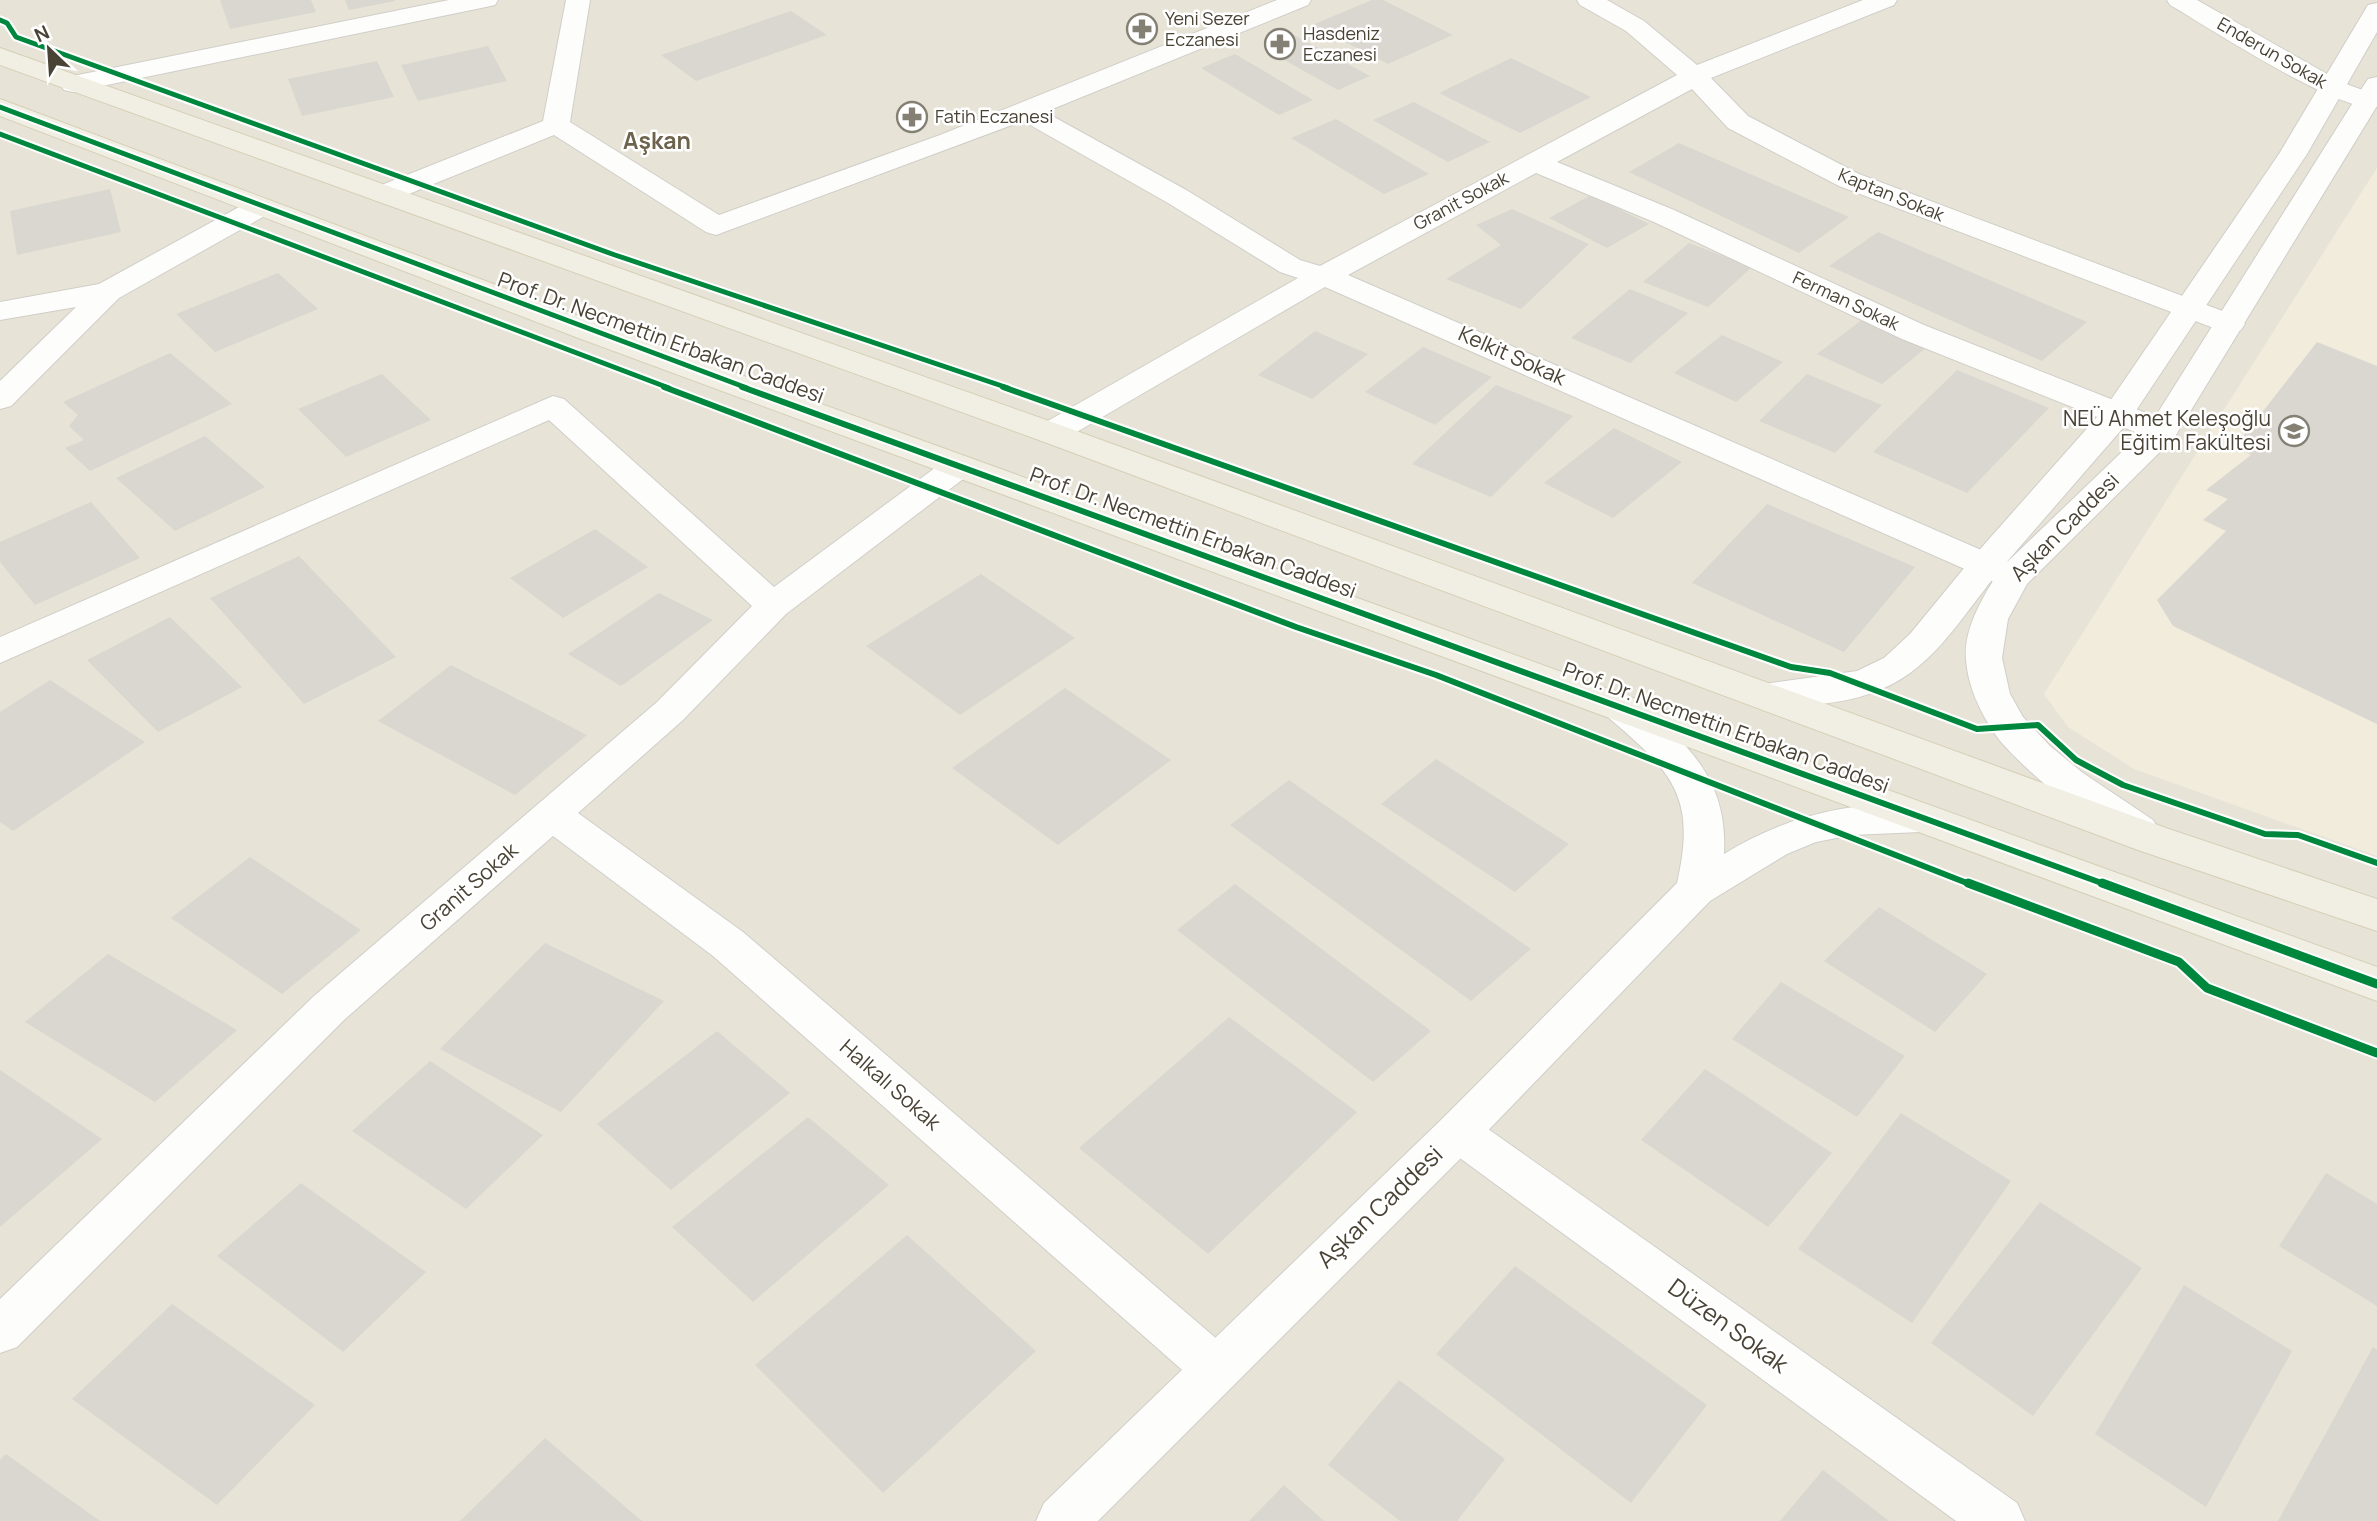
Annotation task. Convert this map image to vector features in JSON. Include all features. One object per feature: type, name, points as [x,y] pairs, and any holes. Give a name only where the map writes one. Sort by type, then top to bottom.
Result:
[{"type":"main road","name":"Prof. Dr. Necmettin Erbakan Caddesi","points":[[0,56],[1051,433],[2152,839],[2377,915]]},
{"type":"main road","name":"Prof. Dr. Necmettin Erbakan Caddesi","points":[[0,107],[260,207],[959,466],[2377,984]]},
{"type":"street","points":[[73,84],[486,0]]},
{"type":"street","points":[[556,125],[578,0]]},
{"type":"street","points":[[556,125],[716,226],[1024,111],[1299,0]]},
{"type":"street","name":"Kaptan Sokak","points":[[1589,0],[1636,26],[1695,77],[1738,122],[1849,180],[2230,324]]},
{"type":"street","name":"Granit Sokak","points":[[1051,433],[1322,277],[1695,77],[1885,0]]},
{"type":"street","name":"Enderun Sokak","points":[[2179,0],[2332,88],[2372,93]]},
{"type":"street","name":"Aşkan Caddesi","points":[[2152,839],[2085,796],[2045,765],[2013,734],[1992,698],[1983,661],[1986,628],[1995,601],[1999,571],[2118,414],[2293,154],[2377,10]]},
{"type":"street","name":"Aşkan Caddesi","points":[[1762,695],[1822,691],[1858,684],[1897,667],[1999,571],[2162,431],[2372,93]]},
{"type":"street","name":"Kelkit Sokak","points":[[1024,111],[1178,197],[1290,266],[1354,287],[1999,571]]},
{"type":"street","points":[[384,194],[556,125]]},
{"type":"street","name":"Ferman Sokak","points":[[1534,162],[1664,216],[1913,332],[2162,431]]},
{"type":"street","points":[[0,399],[108,292],[260,207]]},
{"type":"street","points":[[0,311],[108,292]]},
{"type":"street","points":[[0,651],[553,406],[773,607]]},
{"type":"street","name":"Granit Sokak","points":[[0,1331],[328,1008],[670,711],[773,607],[959,466]]},
{"type":"street","points":[[1622,709],[1676,757],[1693,782],[1707,818],[1706,855],[1696,890]]},
{"type":"street","name":"Halkalı Sokak","points":[[553,815],[728,944],[1215,1368]]},
{"type":"street","points":[[1696,890],[1773,843],[1809,829],[1852,820],[1920,817]]},
{"type":"street","name":"Aşkan Caddesi","points":[[1062,1521],[1458,1132],[1696,890]]},
{"type":"street","name":"Düzen Sokak","points":[[1458,1132],[1999,1521]]},
{"type":"shaded area","points":[[0,0],[2377,0],[2377,1521],[0,1521]]},
{"type":"shaded area","name":"NEÜ Ahmet Keleşoğlu Eğitim Fakültesi","points":[[2377,168],[2377,856],[2134,769],[2068,727],[2044,694]]},
{"type":"building","points":[[220,0],[311,0],[316,12],[230,29]]},
{"type":"building","points":[[345,0],[395,0],[395,1],[349,10]]},
{"type":"building","points":[[1372,0],[1383,0],[1453,35],[1388,64],[1312,25]]},
{"type":"building","points":[[791,11],[827,35],[696,81],[661,55]]},
{"type":"building","points":[[1294,35],[1370,76],[1338,90],[1263,48]]},
{"type":"building","points":[[488,46],[507,81],[418,101],[401,65]]},
{"type":"building","points":[[1235,54],[1313,100],[1279,115],[1201,68]]},
{"type":"building","points":[[1511,58],[1591,97],[1520,133],[1439,93]]},
{"type":"building","points":[[377,61],[394,97],[302,116],[288,79]]},
{"type":"building","points":[[1414,102],[1490,142],[1448,162],[1373,120]]},
{"type":"building","points":[[1336,119],[1429,174],[1384,194],[1291,138]]},
{"type":"building","points":[[1679,143],[1849,217],[1799,253],[1629,172]]},
{"type":"building","points":[[110,189],[121,232],[17,255],[10,211]]},
{"type":"building","points":[[1591,195],[1649,224],[1607,248],[1549,218]]},
{"type":"building","points":[[1512,209],[1589,244],[1521,309],[1446,279],[1501,245],[1476,225]]},
{"type":"building","points":[[1878,232],[2087,322],[2042,361],[1829,266]]},
{"type":"building","points":[[1689,243],[1752,267],[1708,307],[1643,282]]},
{"type":"building","points":[[278,273],[318,309],[215,352],[176,314]]},
{"type":"building","points":[[1630,289],[1688,313],[1630,363],[1571,338]]},
{"type":"building","points":[[1863,319],[1927,347],[1882,384],[1817,354]]},
{"type":"building","points":[[1315,331],[1368,354],[1312,399],[1258,375]]},
{"type":"building","points":[[1722,335],[1783,362],[1736,402],[1674,373]]},
{"type":"building","points":[[2317,342],[2377,366],[2377,724],[2173,626],[2157,600],[2226,531],[2203,520],[2228,499],[2206,490],[2251,455],[2235,447]]},
{"type":"building","points":[[1423,347],[1492,377],[1435,425],[1365,392]]},
{"type":"building","points":[[170,353],[232,404],[90,471],[65,448],[84,440],[69,426],[78,415],[63,402]]},
{"type":"building","points":[[1957,370],[2049,408],[1967,493],[1873,452]]},
{"type":"building","points":[[382,374],[431,420],[346,457],[298,409]]},
{"type":"building","points":[[1807,374],[1882,405],[1835,453],[1759,421]]},
{"type":"building","points":[[1496,385],[1573,416],[1491,497],[1412,464]]},
{"type":"building","points":[[1614,428],[1682,462],[1613,518],[1544,483]]},
{"type":"building","points":[[205,436],[265,487],[175,531],[116,478]]},
{"type":"building","points":[[91,502],[140,558],[35,605],[0,562],[0,542]]},
{"type":"building","points":[[1767,504],[1915,567],[1844,652],[1692,583]]},
{"type":"building","points":[[595,529],[648,567],[563,618],[510,578]]},
{"type":"building","points":[[299,556],[396,657],[304,704],[210,598]]},
{"type":"building","points":[[981,574],[1075,638],[960,715],[866,646]]},
{"type":"building","points":[[659,593],[713,620],[621,686],[568,654]]},
{"type":"building","points":[[170,617],[242,687],[158,732],[87,660]]},
{"type":"building","points":[[451,665],[587,735],[515,795],[378,721]]},
{"type":"building","points":[[50,680],[145,742],[13,831],[0,822],[0,712]]},
{"type":"building","points":[[1065,688],[1171,760],[1058,845],[952,768]]},
{"type":"building","points":[[1436,759],[1569,844],[1515,892],[1381,804]]},
{"type":"building","points":[[1289,780],[1531,949],[1471,1001],[1230,825]]},
{"type":"building","points":[[250,857],[361,930],[282,994],[171,918]]},
{"type":"building","points":[[1235,884],[1431,1031],[1373,1082],[1177,930]]},
{"type":"building","points":[[1879,907],[1987,974],[1935,1032],[1824,961]]},
{"type":"building","points":[[545,943],[664,1001],[561,1112],[440,1049]]},
{"type":"building","points":[[108,954],[237,1030],[155,1102],[25,1022]]},
{"type":"building","points":[[1781,982],[1905,1056],[1857,1117],[1732,1039]]},
{"type":"building","points":[[1229,1017],[1357,1112],[1208,1254],[1079,1148]]},
{"type":"building","points":[[717,1031],[790,1093],[671,1190],[597,1124]]},
{"type":"building","points":[[430,1061],[543,1135],[466,1209],[352,1131]]},
{"type":"building","points":[[1705,1069],[1832,1153],[1768,1227],[1641,1140]]},
{"type":"building","points":[[0,1070],[102,1139],[0,1227]]},
{"type":"building","points":[[1901,1113],[2011,1181],[1912,1323],[1798,1249]]},
{"type":"building","points":[[808,1117],[889,1185],[753,1302],[672,1227]]},
{"type":"building","points":[[2326,1173],[2377,1204],[2377,1306],[2279,1246]]},
{"type":"building","points":[[301,1183],[426,1272],[343,1352],[217,1256]]},
{"type":"building","points":[[2040,1202],[2142,1268],[2033,1416],[1931,1343]]},
{"type":"building","points":[[907,1235],[1036,1351],[883,1493],[755,1365]]},
{"type":"building","points":[[1515,1266],[1707,1405],[1631,1503],[1436,1354]]},
{"type":"building","points":[[2184,1285],[2292,1351],[2206,1507],[2095,1434]]},
{"type":"building","points":[[172,1304],[315,1405],[217,1505],[72,1399]]},
{"type":"building","points":[[2373,1347],[2377,1350],[2377,1521],[2278,1521]]},
{"type":"building","points":[[1399,1380],[1505,1459],[1457,1521],[1400,1521],[1328,1465]]},
{"type":"building","points":[[545,1438],[642,1521],[460,1521]]},
{"type":"building","points":[[6,1454],[100,1521],[0,1521],[0,1460]]},
{"type":"building","points":[[1823,1470],[1889,1521],[1780,1521]]},
{"type":"building","points":[[1284,1485],[1324,1521],[1249,1521]]},
{"type":"cycle path","points":[[0,20],[7,23],[16,37],[615,255],[950,368],[1791,667],[1830,673],[1977,729],[2038,725],[2076,760],[2123,785],[2265,834],[2298,835],[2377,863]]},
{"type":"cycle path","points":[[0,107],[592,332],[2377,984]]},
{"type":"cycle path","points":[[0,134],[1296,627],[1436,675],[1856,842],[2179,962],[2207,988],[2377,1053]]},
{"type":"place","name":"Yeni Sezer Eczanesi","points":[[1142,29]]},
{"type":"place","name":"Hasdeniz Eczanesi","points":[[1280,44]]},
{"type":"place","name":"Fatih Eczanesi","points":[[912,117]]},
{"type":"place","name":"NEÜ Ahmet Keleşoğlu Eğitim Fakültesi","points":[[2294,431]]},
{"type":"district","name":"Aşkan","points":[[657,141]]}]
